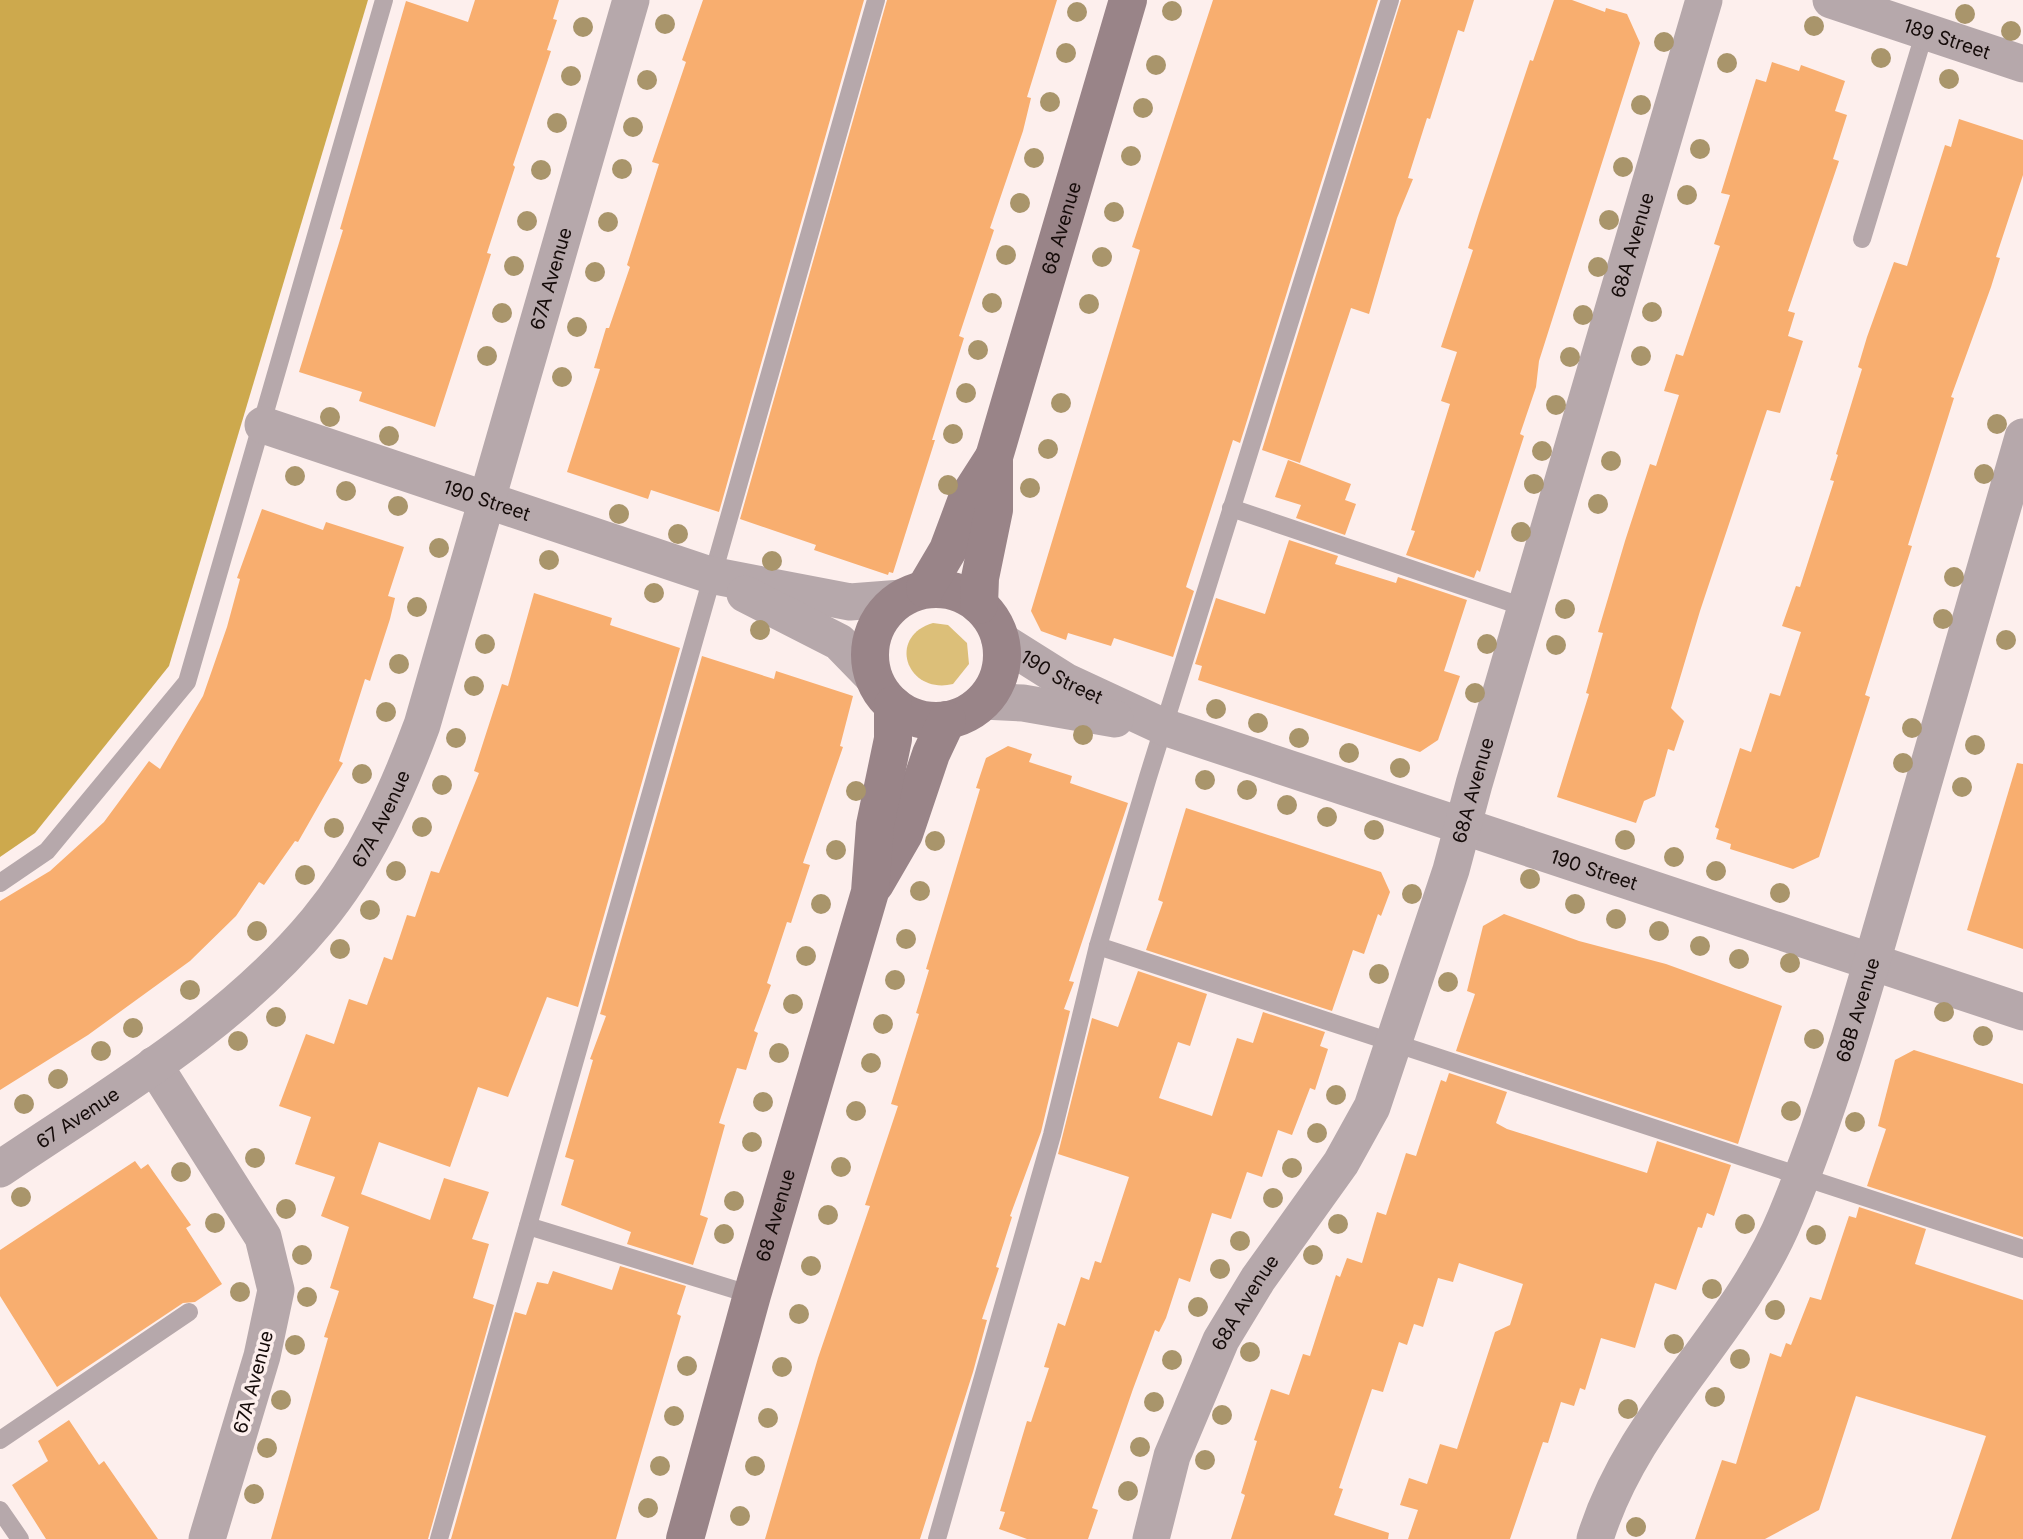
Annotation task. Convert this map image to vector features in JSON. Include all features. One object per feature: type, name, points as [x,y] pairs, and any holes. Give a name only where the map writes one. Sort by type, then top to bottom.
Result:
[{"type":"street","name":"67A Avenue","points":[[207,1539],[262,1356],[276,1290],[263,1237],[153,1065],[214,1022],[268,973],[317,922],[365,853],[401,782],[422,725],[631,0]]},
{"type":"street","name":"68 Avenue","points":[[979,605],[979,578],[994,510],[994,457],[1128,0]]},
{"type":"street","name":"68A Avenue","points":[[1151,1539],[1172,1455],[1221,1340],[1258,1279],[1341,1163],[1372,1107],[1463,828],[1704,0]]},
{"type":"street","name":"189 Street","points":[[1831,0],[2023,64]]},
{"type":"street","name":"190 Street","points":[[263,425],[710,575],[850,602],[913,594]]},
{"type":"street","name":"68B Avenue","points":[[1595,1539],[1619,1475],[1639,1441],[1725,1325],[1770,1254],[1801,1177],[1872,959],[2023,437]]},
{"type":"street","name":"68 Avenue","points":[[913,594],[948,550],[967,499],[994,457]]},
{"type":"street","name":"190 Street","points":[[710,575],[839,642],[883,691]]},
{"type":"street","points":[[950,590],[979,605],[990,617],[1000,640],[1002,657],[999,673],[983,701],[970,712],[947,720],[922,720],[883,691],[870,653],[875,629],[883,615],[913,594],[950,590]]},
{"type":"street","name":"190 Street","points":[[1000,640],[1065,681],[1164,727],[1463,828],[1872,959],[2023,1012]]},
{"type":"street","name":"68 Avenue","points":[[685,1539],[752,1295],[870,892],[875,825],[893,739],[883,691]]},
{"type":"street","name":"190 Street","points":[[983,701],[1023,703],[1164,727]]},
{"type":"street","name":"68 Avenue","points":[[870,892],[904,835],[931,754],[947,720]]},
{"type":"street","name":"67 Avenue","points":[[0,1169],[153,1065]]},
{"type":"lane","points":[[0,883],[47,851],[187,682],[384,0]]},
{"type":"lane","points":[[439,1539],[710,575],[876,0]]},
{"type":"lane","points":[[937,1539],[1052,1135],[1098,946],[1390,0]]},
{"type":"lane","points":[[1862,239],[1925,32]]},
{"type":"lane","points":[[1231,508],[1527,608]]},
{"type":"lane","points":[[1098,946],[2023,1249]]},
{"type":"lane","points":[[528,1226],[752,1295]]},
{"type":"lane","points":[[0,1440],[189,1312]]},
{"type":"lane","points":[[0,1510],[20,1539]]},
{"type":"shaded area","points":[[0,0],[368,0],[169,666],[35,833],[0,857]]},
{"type":"shaded area","points":[[933,623],[948,625],[967,643],[969,664],[953,684],[937,685],[924,681],[914,673],[908,663],[910,640],[918,630]]},
{"type":"building","points":[[475,0],[559,0],[553,19],[557,20],[547,50],[551,51],[513,165],[515,167],[487,253],[491,254],[435,427],[359,401],[362,392],[299,372],[343,230],[340,229],[406,1],[468,22]]},
{"type":"building","points":[[703,0],[864,0],[719,512],[651,490],[648,499],[567,472],[600,369],[594,368],[606,328],[609,328],[630,267],[627,265],[659,164],[652,162],[686,62],[682,60]]},
{"type":"building","points":[[887,0],[1057,0],[1027,97],[1031,98],[1023,131],[990,228],[994,230],[959,336],[964,338],[932,440],[935,440],[893,573],[889,572],[888,575],[814,550],[816,545],[740,519]]},
{"type":"building","points":[[1213,0],[1378,0],[1240,443],[1233,440],[1186,587],[1194,591],[1173,657],[1114,638],[1111,646],[1068,633],[1066,640],[1041,631],[1031,611],[1140,250],[1132,247]]},
{"type":"building","points":[[1401,0],[1474,0],[1464,32],[1458,30],[1430,119],[1427,118],[1408,178],[1413,179],[1397,218],[1369,314],[1351,308],[1300,463],[1262,450]]},
{"type":"building","points":[[1554,0],[1572,0],[1605,12],[1606,8],[1627,14],[1640,43],[1539,361],[1536,387],[1520,434],[1524,436],[1480,572],[1477,570],[1474,578],[1406,555],[1415,531],[1411,530],[1450,404],[1441,401],[1457,352],[1441,347],[1473,250],[1468,248],[1479,213],[1530,60],[1533,61]]},
{"type":"building","points":[[1772,62],[1799,71],[1801,65],[1845,81],[1835,111],[1847,115],[1833,159],[1839,161],[1788,311],[1795,313],[1788,336],[1803,341],[1780,413],[1767,410],[1700,611],[1671,708],[1684,721],[1674,751],[1668,749],[1655,796],[1644,801],[1636,823],[1557,797],[1589,694],[1586,693],[1603,633],[1598,632],[1625,541],[1650,464],[1656,466],[1679,395],[1664,391],[1676,354],[1683,356],[1720,246],[1714,244],[1730,195],[1721,193],[1756,79],[1766,82]]},
{"type":"building","points":[[1959,119],[2023,140],[2023,175],[1996,257],[2000,258],[1991,287],[1951,397],[1954,398],[1908,545],[1912,546],[1865,695],[1870,697],[1819,857],[1793,869],[1730,849],[1731,844],[1716,839],[1719,829],[1715,827],[1740,748],[1751,752],[1770,693],[1780,696],[1801,632],[1782,626],[1796,586],[1800,587],[1834,481],[1830,480],[1862,369],[1858,367],[1867,337],[1894,262],[1907,266],[1945,145],[1951,147]]},
{"type":"building","points":[[1288,460],[1351,484],[1345,500],[1356,504],[1345,535],[1296,518],[1301,505],[1275,497]]},
{"type":"building","points":[[262,509],[323,530],[326,522],[404,547],[388,596],[395,598],[390,619],[370,681],[365,679],[339,761],[343,763],[298,842],[295,841],[264,885],[259,882],[236,916],[190,961],[88,1035],[0,1090],[0,901],[50,871],[104,822],[149,761],[160,769],[203,696],[227,627],[240,579],[237,578]]},
{"type":"building","points":[[1289,540],[1338,556],[1335,564],[1396,583],[1398,577],[1467,600],[1444,671],[1460,676],[1438,740],[1420,752],[1198,680],[1202,666],[1195,664],[1216,598],[1265,614]]},
{"type":"building","points":[[534,593],[612,618],[610,625],[680,648],[578,1007],[547,997],[508,1097],[478,1087],[450,1167],[379,1142],[361,1194],[430,1220],[444,1178],[489,1192],[472,1239],[489,1244],[473,1298],[494,1305],[428,1539],[271,1539],[328,1338],[324,1337],[339,1291],[330,1288],[349,1227],[321,1216],[335,1177],[295,1164],[311,1117],[279,1106],[306,1034],[334,1044],[349,999],[367,1005],[384,957],[392,960],[407,915],[415,917],[431,871],[439,873],[479,773],[474,771],[502,684],[508,686]]},
{"type":"building","points":[[702,656],[774,679],[776,671],[853,696],[840,746],[843,747],[803,863],[810,865],[767,983],[771,985],[754,1031],[758,1033],[746,1070],[737,1068],[719,1123],[725,1125],[700,1215],[708,1218],[693,1265],[627,1244],[631,1232],[561,1205],[574,1160],[565,1157],[593,1060],[590,1059],[606,1016],[600,1014]]},
{"type":"building","points":[[1008,746],[1032,754],[1029,762],[1072,776],[1070,783],[1128,803],[1069,981],[1074,982],[1064,1009],[1070,1011],[1041,1132],[1010,1216],[1012,1217],[996,1267],[999,1268],[982,1319],[987,1320],[973,1372],[920,1539],[765,1539],[818,1358],[870,1206],[865,1205],[898,1106],[891,1104],[919,1014],[916,1013],[929,970],[926,969],[980,789],[976,788],[986,758]]},
{"type":"building","points":[[2017,763],[2023,764],[2023,949],[1967,930]]},
{"type":"building","points":[[1186,808],[1381,872],[1390,892],[1381,916],[1378,914],[1364,954],[1353,950],[1332,1011],[1146,950],[1163,902],[1158,900]]},
{"type":"building","points":[[1504,914],[1579,941],[1666,964],[1782,1006],[1738,1144],[1456,1051],[1475,994],[1467,991],[1483,926]]},
{"type":"building","points":[[1138,971],[1207,994],[1190,1046],[1178,1042],[1159,1098],[1212,1116],[1237,1038],[1253,1043],[1263,1012],[1325,1032],[1320,1046],[1328,1049],[1315,1090],[1310,1088],[1292,1135],[1278,1130],[1262,1177],[1247,1172],[1231,1219],[1212,1213],[1190,1282],[1179,1278],[1166,1318],[1159,1332],[1155,1330],[1133,1389],[1092,1508],[1098,1510],[1088,1539],[1027,1539],[999,1529],[1005,1512],[1000,1511],[1027,1421],[1031,1422],[1049,1368],[1044,1367],[1058,1323],[1065,1326],[1081,1277],[1089,1280],[1095,1261],[1101,1263],[1129,1177],[1058,1154],[1092,1018],[1118,1027]]},
{"type":"building","points":[[1914,1050],[2023,1084],[2023,1237],[1867,1186],[1886,1129],[1878,1126],[1895,1060]]},
{"type":"building","points":[[1449,1073],[1507,1092],[1496,1123],[1507,1129],[1647,1173],[1657,1141],[1731,1165],[1714,1216],[1707,1213],[1702,1228],[1698,1227],[1676,1290],[1655,1283],[1635,1348],[1601,1338],[1585,1390],[1580,1388],[1574,1406],[1561,1402],[1548,1443],[1543,1442],[1510,1539],[1408,1539],[1418,1510],[1400,1505],[1409,1478],[1427,1484],[1440,1444],[1457,1449],[1495,1332],[1510,1325],[1523,1284],[1459,1263],[1453,1282],[1438,1278],[1423,1327],[1414,1324],[1407,1345],[1399,1342],[1383,1392],[1372,1389],[1339,1488],[1343,1489],[1334,1515],[1389,1533],[1388,1539],[1231,1539],[1245,1495],[1241,1493],[1257,1441],[1254,1440],[1271,1389],[1289,1395],[1303,1354],[1310,1356],[1336,1275],[1340,1277],[1347,1258],[1362,1263],[1377,1212],[1386,1215],[1406,1153],[1416,1156],[1441,1080],[1446,1082]]},
{"type":"building","points":[[135,1161],[141,1169],[148,1164],[191,1225],[186,1228],[222,1284],[195,1302],[183,1303],[57,1387],[0,1296],[0,1250]]},
{"type":"building","points":[[1859,1207],[1926,1229],[1915,1264],[2023,1300],[2023,1539],[1951,1539],[1986,1436],[1856,1396],[1819,1510],[1765,1539],[1695,1539],[1722,1460],[1736,1464],[1770,1353],[1781,1357],[1786,1343],[1791,1345],[1810,1297],[1821,1300],[1849,1216],[1856,1218]]},
{"type":"building","points":[[620,1266],[686,1286],[677,1314],[681,1316],[616,1539],[451,1539],[515,1312],[526,1315],[537,1282],[548,1284],[553,1271],[612,1290]]},
{"type":"building","points":[[69,1420],[99,1465],[104,1461],[158,1539],[46,1539],[12,1485],[48,1461],[38,1441]]}]
